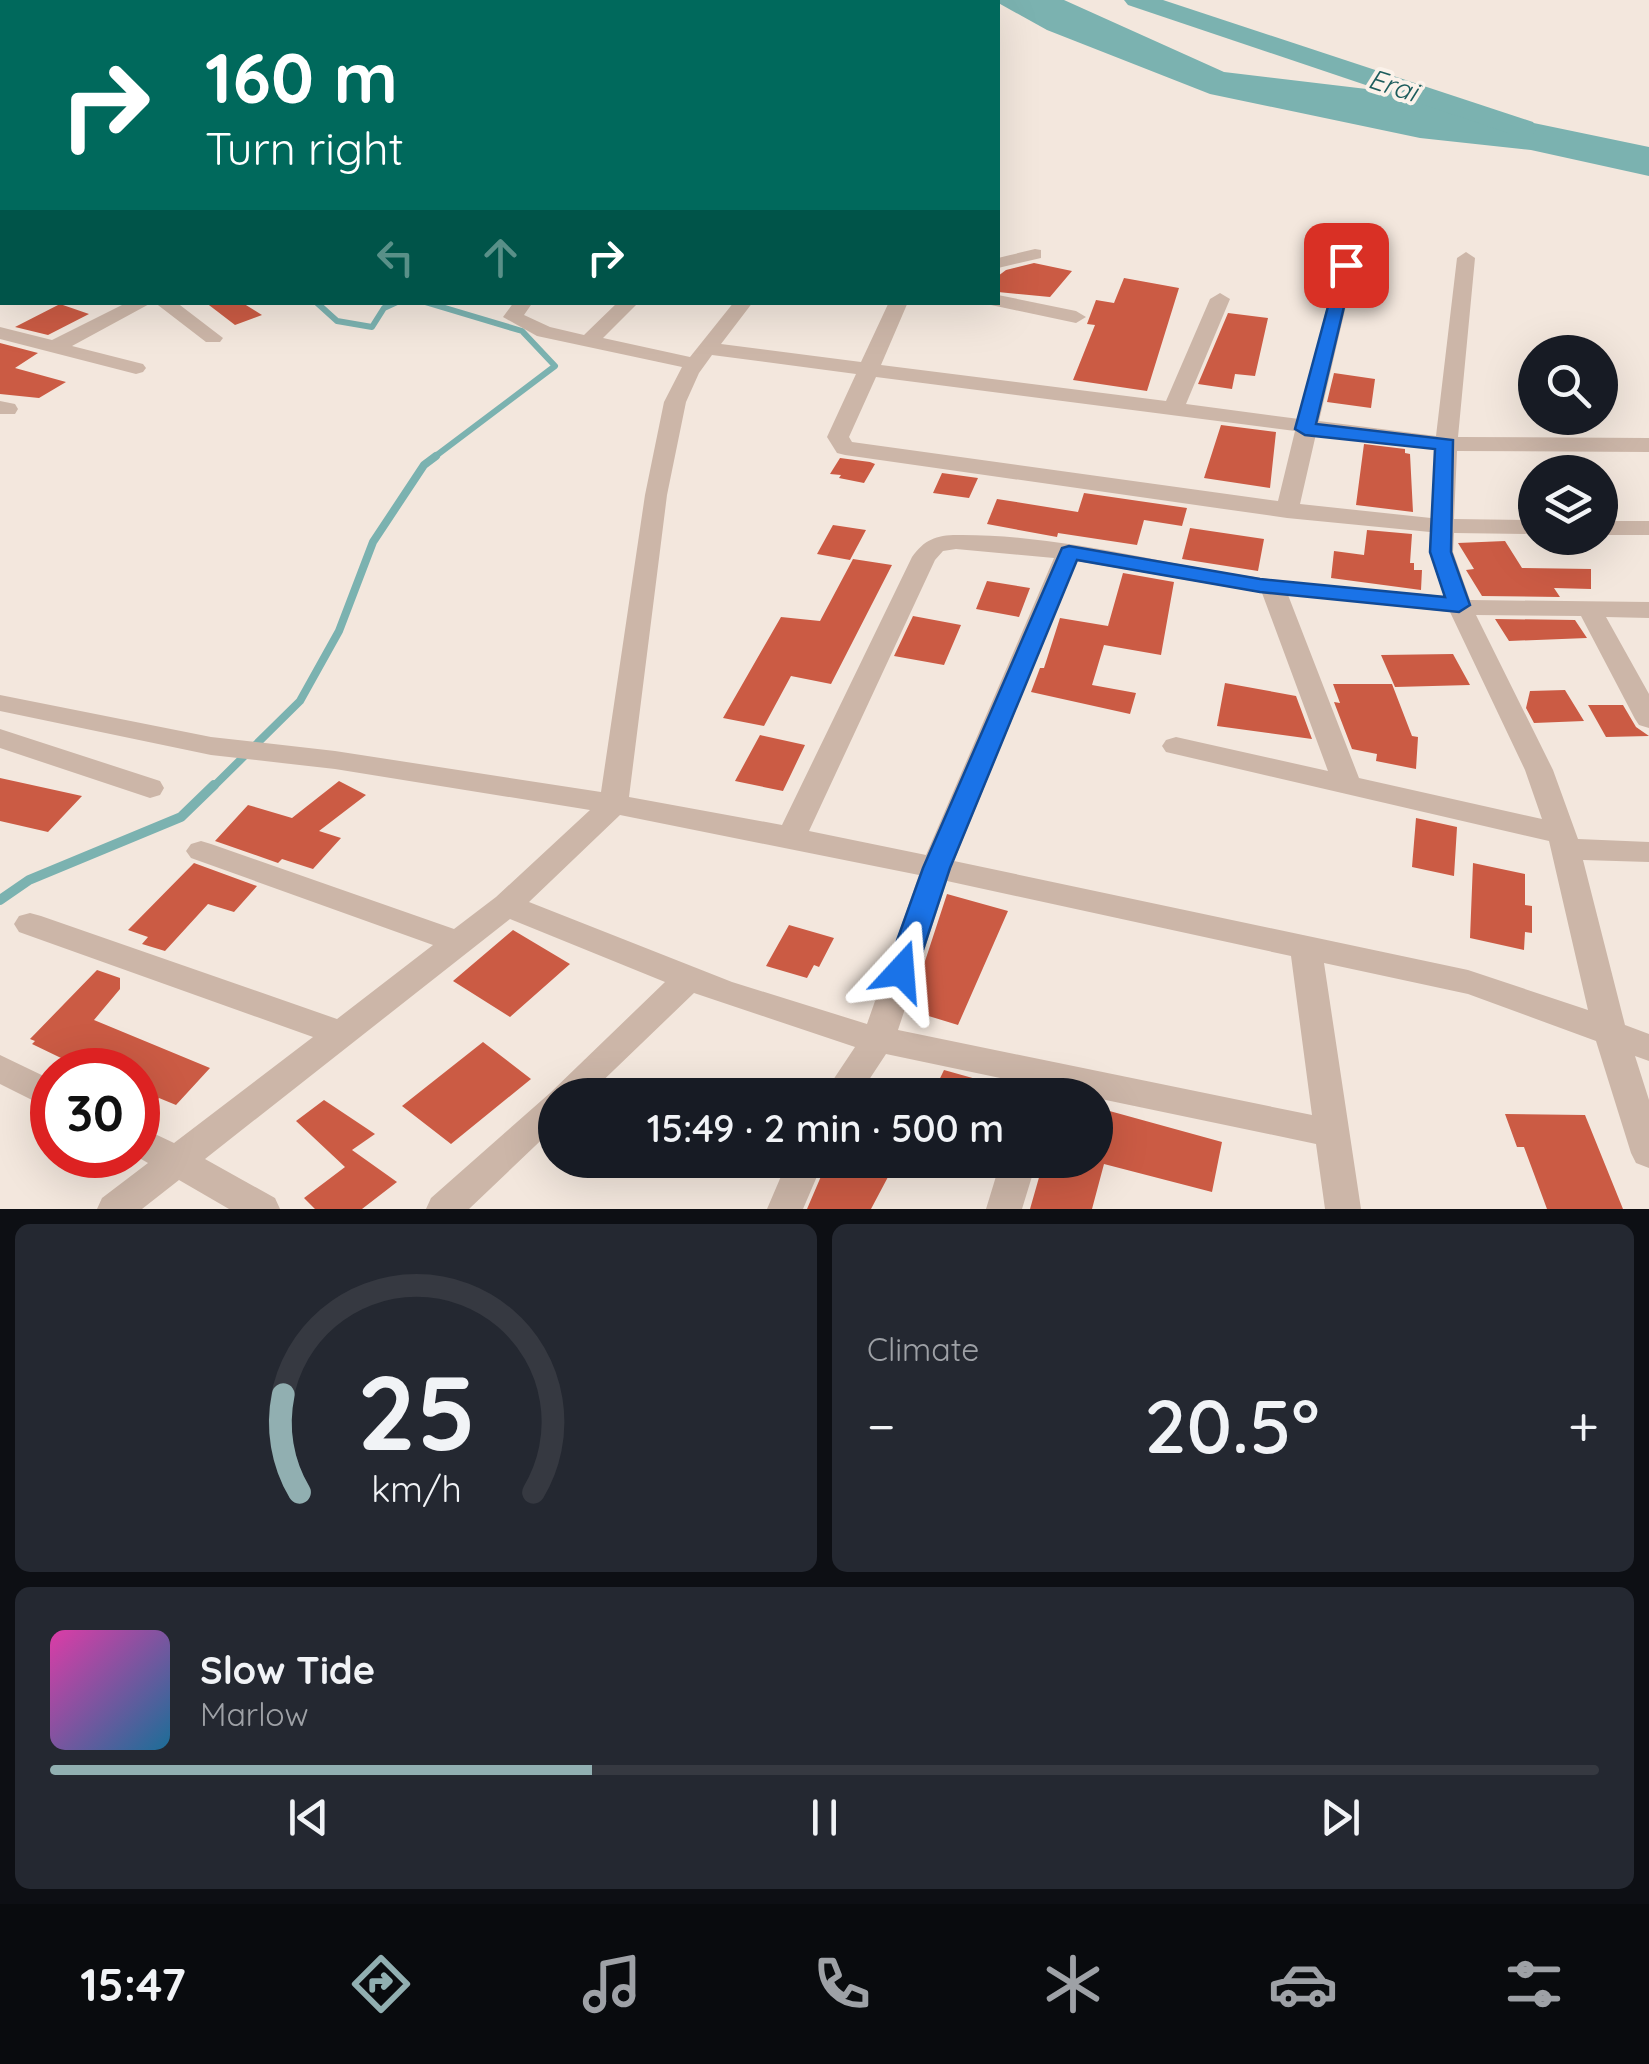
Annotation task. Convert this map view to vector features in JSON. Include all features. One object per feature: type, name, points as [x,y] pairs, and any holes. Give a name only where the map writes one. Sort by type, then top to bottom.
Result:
[{"type":"street","points":[[1287,511],[1354,233]]},
{"type":"street","points":[[1000,262],[1034,254]]},
{"type":"street","points":[[1466,258],[1446,444],[1440,552],[1460,606],[1539,770],[1564,842],[1610,1032],[1649,1153]]},
{"type":"street","points":[[1172,411],[1220,298]]},
{"type":"street","points":[[1000,301],[1076,317]]},
{"type":"street","points":[[54,347],[138,305]]},
{"type":"street","points":[[168,305],[212,338]]},
{"type":"street","points":[[521,305],[514,313],[518,321],[544,332],[588,342],[866,369],[1305,429],[1446,444],[1649,445]]},
{"type":"street","points":[[588,342],[627,305]]},
{"type":"street","points":[[115,1209],[507,905],[614,804],[656,495],[681,384],[742,305]]},
{"type":"street","points":[[898,305],[838,436],[845,448],[1287,511],[1442,526],[1518,527]]},
{"type":"street","points":[[0,332],[136,368]]},
{"type":"street","points":[[1618,528],[1649,528]]},
{"type":"street","points":[[791,837],[928,550],[956,542],[1069,552],[1272,587],[1460,606],[1649,610]]},
{"type":"street","points":[[852,1078],[878,1040],[936,868],[1069,552]]},
{"type":"street","points":[[1272,587],[1348,785]]},
{"type":"street","points":[[1590,610],[1649,718]]},
{"type":"street","points":[[0,703],[211,746],[335,760],[614,804],[791,837],[1468,982],[1649,1048]]},
{"type":"street","points":[[0,738],[150,788]]},
{"type":"street","points":[[1176,746],[1348,785],[1564,842],[1649,852]]},
{"type":"street","points":[[200,850],[460,942]]},
{"type":"street","points":[[507,905],[689,979],[878,1040],[1020,1078]]},
{"type":"street","points":[[30,924],[343,1034]]},
{"type":"street","points":[[1306,948],[1344,1209]]},
{"type":"street","points":[[584,1078],[689,979]]},
{"type":"street","points":[[0,1068],[30,1084]]},
{"type":"street","points":[[1113,1096],[1332,1133]]},
{"type":"street","points":[[444,1209],[538,1121]]},
{"type":"street","points":[[160,1152],[262,1209]]},
{"type":"street","points":[[785,1209],[798,1178]]},
{"type":"street","points":[[1004,1209],[1013,1178]]},
{"type":"water","points":[[1000,0],[1064,0],[1224,72],[1375,90],[1649,147],[1649,176],[1531,150],[1420,138],[1210,94],[1047,30],[1000,4]]},
{"type":"building","points":[[1034,263],[1072,271],[1050,297],[1000,292],[1000,274]]},
{"type":"building","points":[[1124,278],[1179,288],[1147,391],[1073,380],[1095,325],[1087,324],[1096,300],[1114,303]]},
{"type":"building","points":[[58,305],[89,314],[48,335],[15,327]]},
{"type":"building","points":[[209,305],[246,305],[262,315],[235,325]]},
{"type":"building","points":[[1228,313],[1268,318],[1255,376],[1235,374],[1232,389],[1198,384]]},
{"type":"building","points":[[0,343],[38,353],[15,368],[66,382],[39,398],[0,394]]},
{"type":"building","points":[[1334,373],[1375,379],[1371,408],[1327,402]]},
{"type":"building","points":[[1221,425],[1276,432],[1270,488],[1204,478]]},
{"type":"building","points":[[1364,444],[1405,449],[1410,454],[1413,512],[1356,505]]},
{"type":"building","points":[[840,458],[875,464],[864,483],[830,474]]},
{"type":"building","points":[[942,473],[978,478],[969,498],[933,493]]},
{"type":"building","points":[[1084,493],[1187,508],[1182,526],[1144,520],[1137,545],[1058,533],[1057,537],[987,524],[997,499],[1078,512]]},
{"type":"building","points":[[833,525],[866,530],[850,560],[817,554]]},
{"type":"building","points":[[1190,528],[1264,539],[1258,571],[1182,559]]},
{"type":"building","points":[[1367,530],[1412,534],[1410,563],[1414,563],[1414,570],[1422,570],[1421,590],[1331,578],[1334,551],[1364,555]]},
{"type":"building","points":[[1505,541],[1522,568],[1591,569],[1591,589],[1554,588],[1560,597],[1482,596],[1466,570],[1474,569],[1458,543]]},
{"type":"building","points":[[853,559],[892,565],[831,684],[791,676],[764,726],[723,718],[781,617],[820,621]]},
{"type":"building","points":[[1123,573],[1174,582],[1161,655],[1104,645],[1092,685],[1136,693],[1130,714],[1031,692],[1040,668],[1044,668],[1060,618],[1108,626]]},
{"type":"building","points":[[987,581],[1030,588],[1019,617],[976,609]]},
{"type":"building","points":[[913,616],[961,625],[944,665],[894,656]]},
{"type":"building","points":[[1495,619],[1575,620],[1587,638],[1509,641]]},
{"type":"building","points":[[1453,654],[1470,685],[1395,687],[1381,655]]},
{"type":"building","points":[[1225,683],[1296,696],[1312,739],[1217,726]]},
{"type":"building","points":[[1333,684],[1392,684],[1412,736],[1418,737],[1416,769],[1376,761],[1377,754],[1352,749],[1334,702],[1340,703]]},
{"type":"building","points":[[1565,690],[1584,721],[1534,723],[1526,708],[1530,691]]},
{"type":"building","points":[[1588,705],[1623,705],[1636,727],[1649,736],[1606,737]]},
{"type":"building","points":[[760,735],[805,745],[783,791],[735,781]]},
{"type":"building","points":[[0,778],[82,796],[48,832],[0,821]]},
{"type":"building","points":[[339,781],[366,795],[319,831],[341,838],[313,869],[282,859],[278,863],[215,841],[248,805],[292,818]]},
{"type":"building","points":[[1416,818],[1457,827],[1454,876],[1412,867]]},
{"type":"building","points":[[194,863],[257,886],[234,912],[208,904],[165,951],[142,944],[148,937],[128,930]]},
{"type":"building","points":[[1473,863],[1525,874],[1525,905],[1532,906],[1532,933],[1525,932],[1524,950],[1470,938]]},
{"type":"building","points":[[947,894],[1008,911],[958,1025],[909,1010]]},
{"type":"building","points":[[789,925],[834,938],[819,967],[814,965],[807,978],[766,966]]},
{"type":"building","points":[[513,930],[570,964],[510,1017],[453,981]]},
{"type":"building","points":[[97,970],[120,978],[120,989],[94,1020],[210,1068],[176,1105],[160,1098],[160,1048],[40,1048],[30,1039]]},
{"type":"building","points":[[483,1042],[531,1079],[451,1144],[402,1106]]},
{"type":"building","points":[[944,1070],[973,1078],[940,1078]]},
{"type":"building","points":[[324,1100],[375,1134],[352,1150],[397,1182],[362,1209],[315,1209],[304,1198],[345,1167],[296,1121]]},
{"type":"building","points":[[1113,1112],[1222,1142],[1212,1192],[1113,1166]]},
{"type":"building","points":[[1505,1114],[1585,1115],[1623,1209],[1547,1209],[1524,1147],[1517,1147]]},
{"type":"building","points":[[820,1178],[887,1178],[871,1209],[807,1209]]},
{"type":"building","points":[[1039,1178],[1100,1178],[1092,1209],[1030,1209]]},
{"type":"waterway","points":[[609,0],[634,0]]},
{"type":"waterway","name":"Erai","points":[[1137,0],[1522,128]]},
{"type":"waterway","points":[[319,305],[337,321],[372,327],[384,308],[390,305]]},
{"type":"waterway","points":[[433,458],[555,366],[522,331],[435,305]]},
{"type":"waterway","points":[[212,788],[300,701],[339,631],[373,542],[424,465],[436,456]]},
{"type":"waterway","points":[[0,900],[29,880],[181,817],[214,785]]},
{"type":"route","points":[[901,971],[936,868],[1069,552],[1260,585],[1459,605],[1440,552],[1446,444],[1305,429],[1346,265]]}]
